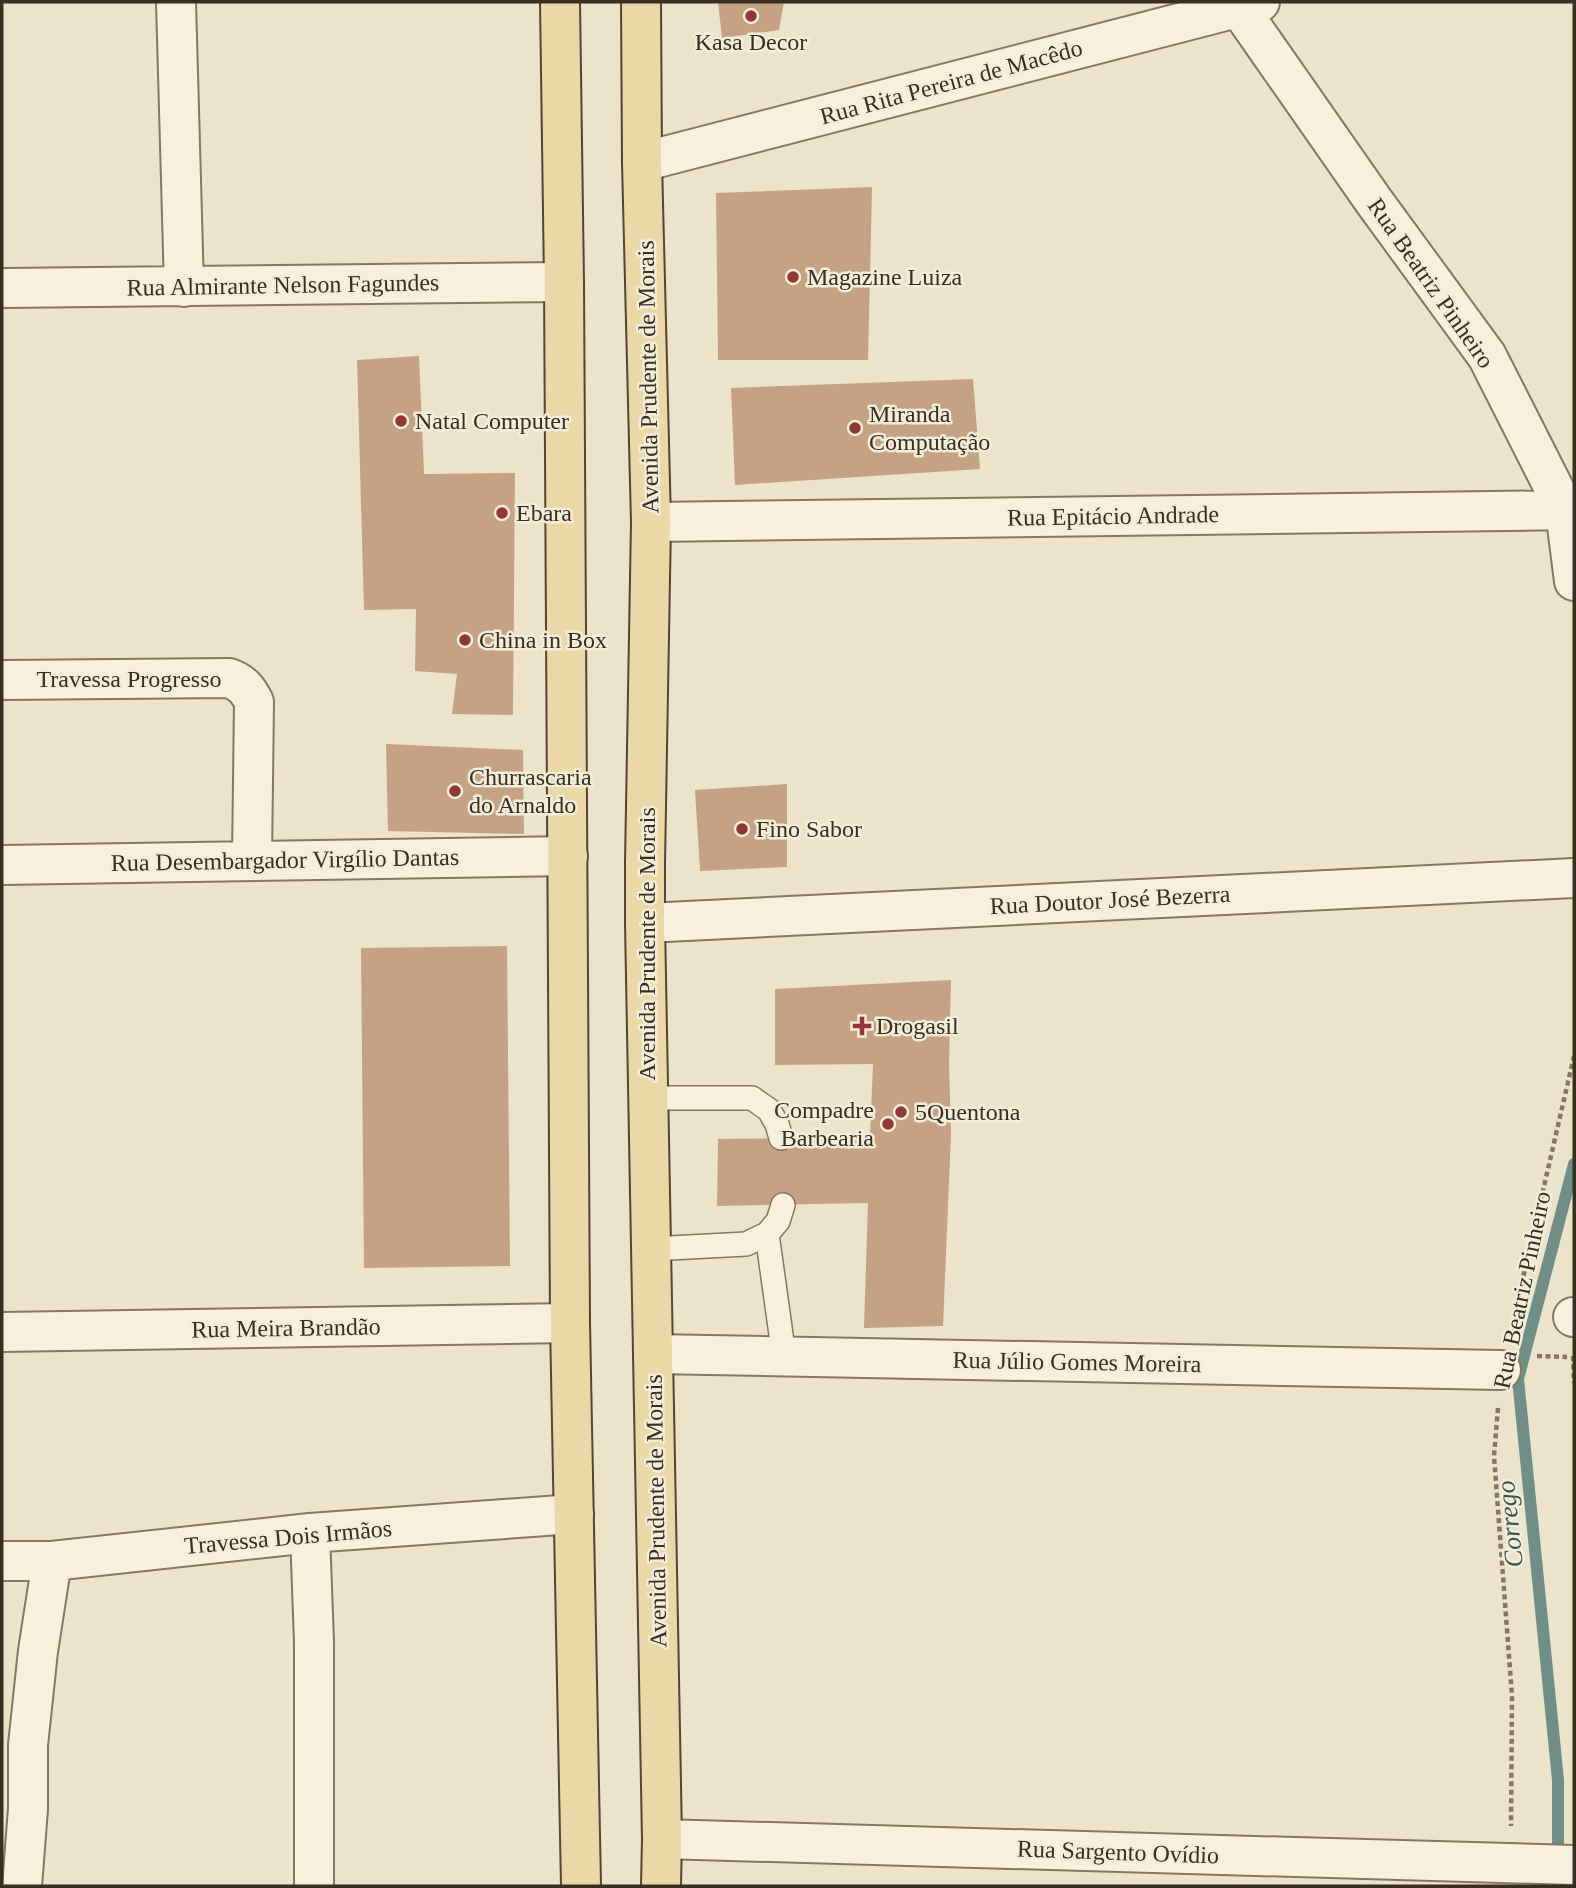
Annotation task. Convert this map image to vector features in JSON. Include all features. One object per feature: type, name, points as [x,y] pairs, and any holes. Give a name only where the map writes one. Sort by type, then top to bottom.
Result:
[{"type":"main road","points":[[560,2],[570,1323],[581,1886]]},
{"type":"main road","name":"Avenida Prudente de Morais","points":[[641,2],[642,162],[652,522],[645,923],[661,1886]]},
{"type":"street","points":[[176,2],[184,287]]},
{"type":"street","name":"Rua Rita Pereira de Macêdo","points":[[642,162],[1249,5]]},
{"type":"street","name":"Rua Beatriz Pinheiro","points":[[1249,5],[1373,200],[1487,356],[1569,510],[1574,581]]},
{"type":"street","name":"Rua Almirante Nelson Fagundes","points":[[2,288],[564,282]]},
{"type":"street","name":"Rua Epitácio Andrade","points":[[652,522],[1569,510]]},
{"type":"street","name":"Travessa Progresso","points":[[2,680],[229,678],[239,681],[248,689],[254,702],[252,860]]},
{"type":"street","name":"Rua Desembargador Virgílio Dantas","points":[[2,865],[568,856]]},
{"type":"street","name":"Rua Doutor José Bezerra","points":[[645,923],[1574,878]]},
{"type":"street","name":"Rua Meira Brandão","points":[[2,1332],[570,1323]]},
{"type":"street","name":"Rua Júlio Gomes Moreira","points":[[653,1354],[1501,1370]]},
{"type":"street","name":"Travessa Dois Irmãos","points":[[2,1561],[51,1561],[310,1533],[574,1514]]},
{"type":"street","points":[[310,1533],[314,1643],[314,1886]]},
{"type":"street","points":[[22,1886],[28,1809],[29,1733],[51,1561]]},
{"type":"street","name":"Rua Sargento Ovídio","points":[[662,1839],[1574,1865]]},
{"type":"lane","points":[[648,1098],[752,1098],[769,1110],[781,1138]]},
{"type":"lane","points":[[652,1249],[746,1244],[766,1234],[778,1221],[783,1205]]},
{"type":"lane","points":[[766,1234],[784,1356]]},
{"type":"path","name":"Rua Beatriz Pinheiro","points":[[1517,1863],[1512,1696],[1494,1456],[1501,1370],[1574,1056]]},
{"type":"building","name":"Kasa Decor","points":[[718,2],[784,2],[779,30],[722,38]]},
{"type":"building","name":"Magazine Luiza","points":[[872,187],[868,360],[718,360],[716,193]]},
{"type":"building","points":[[419,356],[424,474],[515,473],[513,715],[452,714],[457,674],[415,671],[416,609],[364,610],[357,360]]},
{"type":"building","name":"Miranda Computação","points":[[973,379],[980,469],[735,485],[731,388]]},
{"type":"building","name":"Churrascaria do Arnaldo","points":[[386,744],[523,750],[524,834],[388,831]]},
{"type":"building","name":"Fino Sabor","points":[[787,784],[787,867],[700,871],[695,790]]},
{"type":"building","points":[[507,946],[510,1266],[364,1268],[361,948]]},
{"type":"building","points":[[951,980],[951,1134],[943,1326],[864,1328],[868,1203],[717,1206],[718,1139],[870,1137],[873,1064],[775,1065],[775,989]]},
{"type":"waterway","name":"Corrego","points":[[1558,1886],[1558,1780],[1518,1379],[1574,1164]]},
{"type":"place","name":"Kasa Decor","points":[[751,16]]},
{"type":"place","name":"Magazine Luiza","points":[[793,277]]},
{"type":"place","name":"Natal Computer","points":[[401,421]]},
{"type":"place","name":"Miranda Computação","points":[[855,428]]},
{"type":"place","name":"Ebara","points":[[502,513]]},
{"type":"place","name":"China in Box","points":[[465,640]]},
{"type":"place","name":"Churrascaria do Arnaldo","points":[[455,791]]},
{"type":"place","name":"Fino Sabor","points":[[742,829]]},
{"type":"place","name":"Drogasil","points":[[862,1026]]},
{"type":"place","name":"5Quentona","points":[[901,1112]]},
{"type":"place","name":"Compadre Barbearia","points":[[888,1124]]}]
